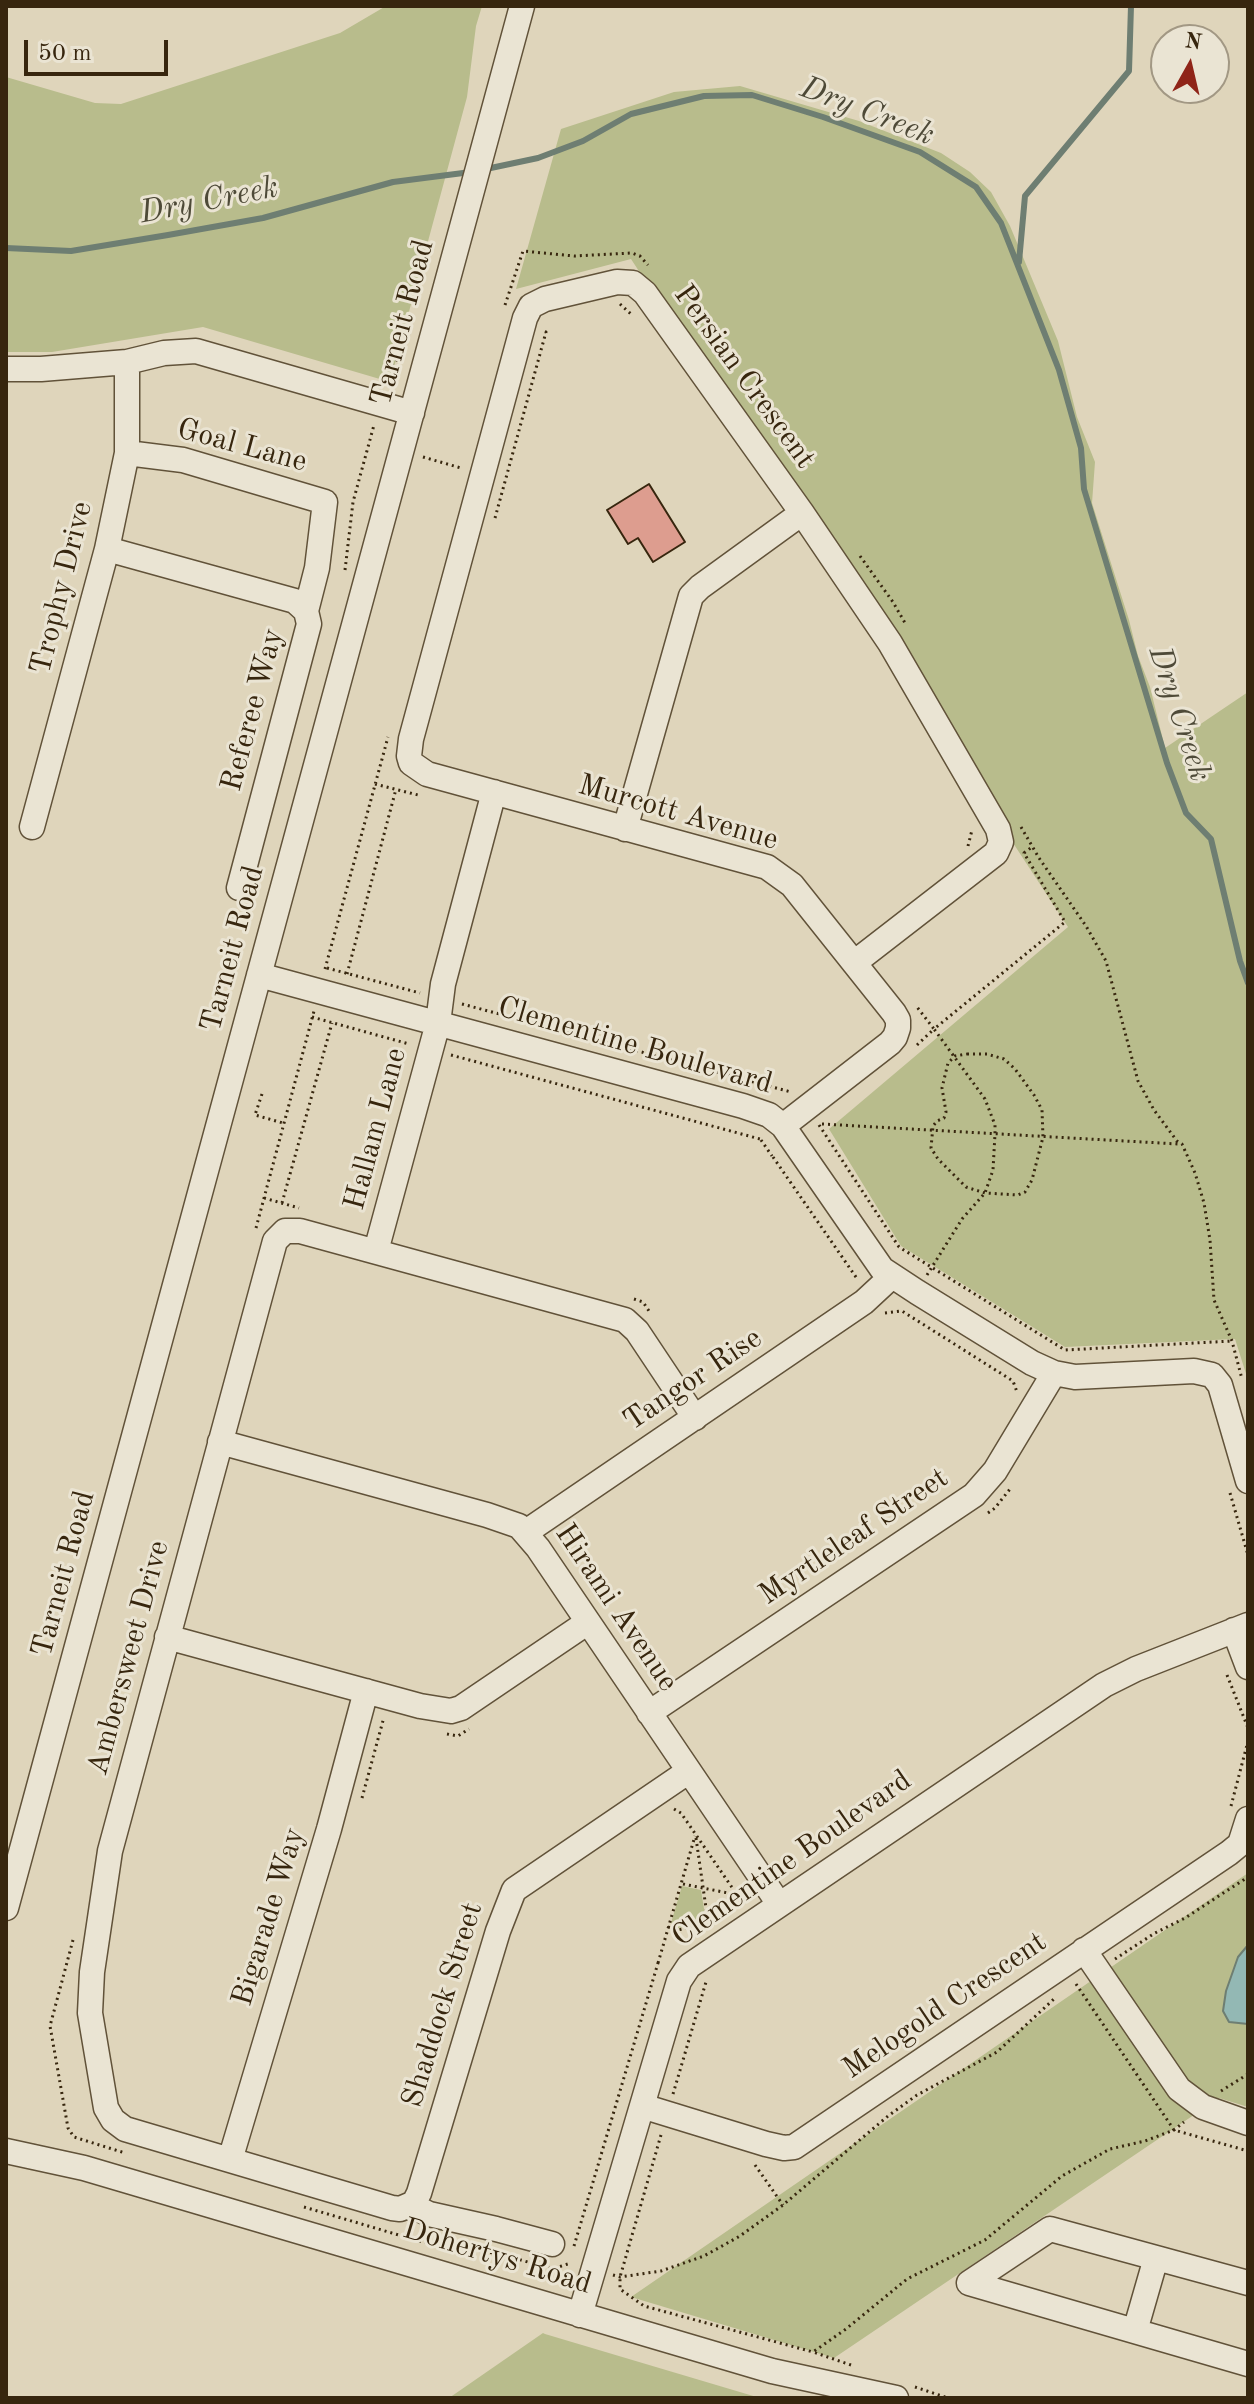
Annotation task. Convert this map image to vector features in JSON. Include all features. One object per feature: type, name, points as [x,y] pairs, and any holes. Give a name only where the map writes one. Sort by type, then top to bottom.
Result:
[{"type":"street","name":"Tarneit Road","points":[[6,1908],[522,6]]},
{"type":"street","name":"Persian Crescent","points":[[411,763],[409,747],[525,318],[531,306],[545,299],[617,282],[633,283],[645,293],[802,513],[890,643],[1001,836],[996,853],[854,963]]},
{"type":"street","points":[[6,369],[127,362],[164,353],[196,351],[412,413]]},
{"type":"street","name":"Trophy Drive","points":[[32,827],[107,549],[127,453],[127,362]]},
{"type":"street","name":"Goal Lane","points":[[127,453],[183,460],[325,502],[317,568],[306,611]]},
{"type":"street","points":[[625,829],[691,596],[802,513]]},
{"type":"street","name":"Referee Way","points":[[107,549],[295,601],[306,611],[309,624],[239,888]]},
{"type":"street","name":"Murcott Avenue","points":[[411,763],[427,774],[767,867],[792,885],[898,1020],[895,1037],[783,1126]]},
{"type":"street","name":"Hallam Lane","points":[[376,1251],[438,1023],[443,984],[494,792]]},
{"type":"street","name":"Clementine Boulevard","points":[[259,975],[769,1115],[783,1126],[878,1263],[892,1276],[910,1302],[1054,1373],[1091,1377],[1194,1371],[1212,1375],[1217,1379],[1224,1397],[1248,1481]]},
{"type":"street","name":"Ambersweet Drive","points":[[563,2246],[429,2214],[414,2203],[400,2209],[392,2208],[125,2129],[113,2120],[106,2108],[90,2013],[92,1972],[110,1851],[277,1238],[285,1231],[300,1231],[625,1320],[637,1331],[695,1418]]},
{"type":"street","name":"Tangor Rise","points":[[526,1532],[870,1298],[892,1276]]},
{"type":"street","name":"Myrtleleaf Street","points":[[649,1713],[974,1495],[995,1471],[1054,1373]]},
{"type":"street","name":"Hirami Avenue","points":[[220,1442],[519,1526],[588,1622],[779,1904]]},
{"type":"street","points":[[167,1637],[451,1711],[461,1708],[588,1622]]},
{"type":"street","points":[[1237,1669],[1241,1627]]},
{"type":"street","name":"Clementine Boulevard","points":[[580,2315],[684,1972],[696,1960],[1104,1685],[1241,1627]]},
{"type":"street","name":"Bigarade Way","points":[[230,2160],[329,1829],[366,1691]]},
{"type":"street","name":"Shaddock Street","points":[[414,2203],[498,1931],[514,1890],[689,1771]]},
{"type":"street","name":"Melogold Crescent","points":[[642,2106],[766,2144],[794,2147],[1229,1853],[1240,1844],[1239,1814]]},
{"type":"street","points":[[1084,1950],[1179,2089],[1215,2113],[1248,2123]]},
{"type":"street","name":"Dohertys Road","points":[[6,2136],[84,2168]]},
{"type":"street","name":"Dohertys Road","points":[[6,2151],[84,2168],[787,2375],[896,2398]]},
{"type":"street","points":[[1248,2283],[1050,2229],[969,2283],[1248,2364]]},
{"type":"street","points":[[1135,2331],[1156,2258]]},
{"type":"path","points":[[505,306],[523,251],[574,256],[632,253],[640,256],[652,269]]},
{"type":"path","points":[[620,304],[632,315]]},
{"type":"path","points":[[343,580],[353,502],[388,375],[412,328]]},
{"type":"path","points":[[858,555],[893,602],[908,629]]},
{"type":"path","points":[[256,1228],[392,724]]},
{"type":"path","points":[[347,974],[396,789]]},
{"type":"path","points":[[1020,826],[1106,961],[1138,1081],[1154,1110],[1182,1144],[1204,1203],[1214,1300],[1232,1341],[1246,1390]]},
{"type":"path","points":[[914,1047],[1065,922],[1024,853],[1032,847]]},
{"type":"path","points":[[909,997],[985,1099],[995,1125],[993,1170],[985,1193],[962,1219],[910,1302]]},
{"type":"path","points":[[312,1017],[761,1140],[870,1298]]},
{"type":"path","points":[[282,1203],[332,1023]]},
{"type":"path","points":[[987,1054],[1004,1059],[1015,1069],[1042,1110],[1043,1137],[1032,1180],[1025,1192],[1018,1195],[985,1193],[966,1187],[931,1148],[932,1131],[946,1112],[943,1076],[948,1063],[955,1056],[987,1054]]},
{"type":"path","points":[[262,1094],[255,1115],[283,1123]]},
{"type":"path","points":[[831,1114],[818,1124],[1182,1144]]},
{"type":"path","points":[[628,1298],[643,1302],[651,1314]]},
{"type":"path","points":[[1237,1669],[1248,1728]]},
{"type":"path","points":[[360,1803],[384,1717]]},
{"type":"path","points":[[1239,1814],[1248,1741]]},
{"type":"path","points":[[661,1789],[696,1834],[754,1921]]},
{"type":"path","points":[[563,2246],[658,1963],[696,1834]]},
{"type":"path","points":[[696,1834],[707,1915]]},
{"type":"path","points":[[681,1884],[738,1895]]},
{"type":"path","points":[[668,1927],[685,1930],[738,1895]]},
{"type":"path","points":[[50,2026],[76,1931]]},
{"type":"path","points":[[658,1963],[707,1977],[620,2277],[620,2289],[644,2306],[813,2352]]},
{"type":"path","points":[[753,2162],[783,2205]]},
{"type":"green space","points":[[386,6],[482,6],[476,26],[467,97],[390,382],[203,327],[52,352],[6,352],[6,77],[95,103],[121,104],[340,33]]},
{"type":"green space","points":[[740,86],[859,121],[941,153],[970,172],[991,192],[1010,226],[1058,341],[1077,417],[1095,462],[1092,503],[1150,687],[1165,748],[1248,692],[1248,1380],[1235,1339],[1065,1347],[901,1246],[829,1129],[1068,927],[631,259],[516,289],[561,129],[674,92]]},
{"type":"green space","points":[[1248,1873],[1248,2107],[1219,2098],[834,2358],[631,2297]]},
{"type":"green space","points":[[682,1886],[701,1890],[705,1915],[689,1926],[678,1928],[671,1923]]},
{"type":"green space","points":[[545,2334],[760,2398],[449,2398]]},
{"type":"water","points":[[1248,1945],[1248,2024],[1229,2022],[1223,2011],[1226,1991],[1238,1957]]},
{"type":"building","points":[[649,484],[685,542],[653,562],[638,538],[628,544],[607,510]]},
{"type":"waterway","points":[[1019,262],[1025,196],[1129,71],[1131,6]]},
{"type":"waterway","name":"Dry Creek","points":[[486,169],[538,158],[583,141],[631,114],[704,96],[752,95],[920,152],[976,187],[1001,223],[1059,370],[1081,448],[1084,489],[1167,763],[1186,813],[1211,839],[1248,983]]},
{"type":"waterway","name":"Dry Creek","points":[[6,248],[71,251],[263,218],[393,182],[471,172]]}]
